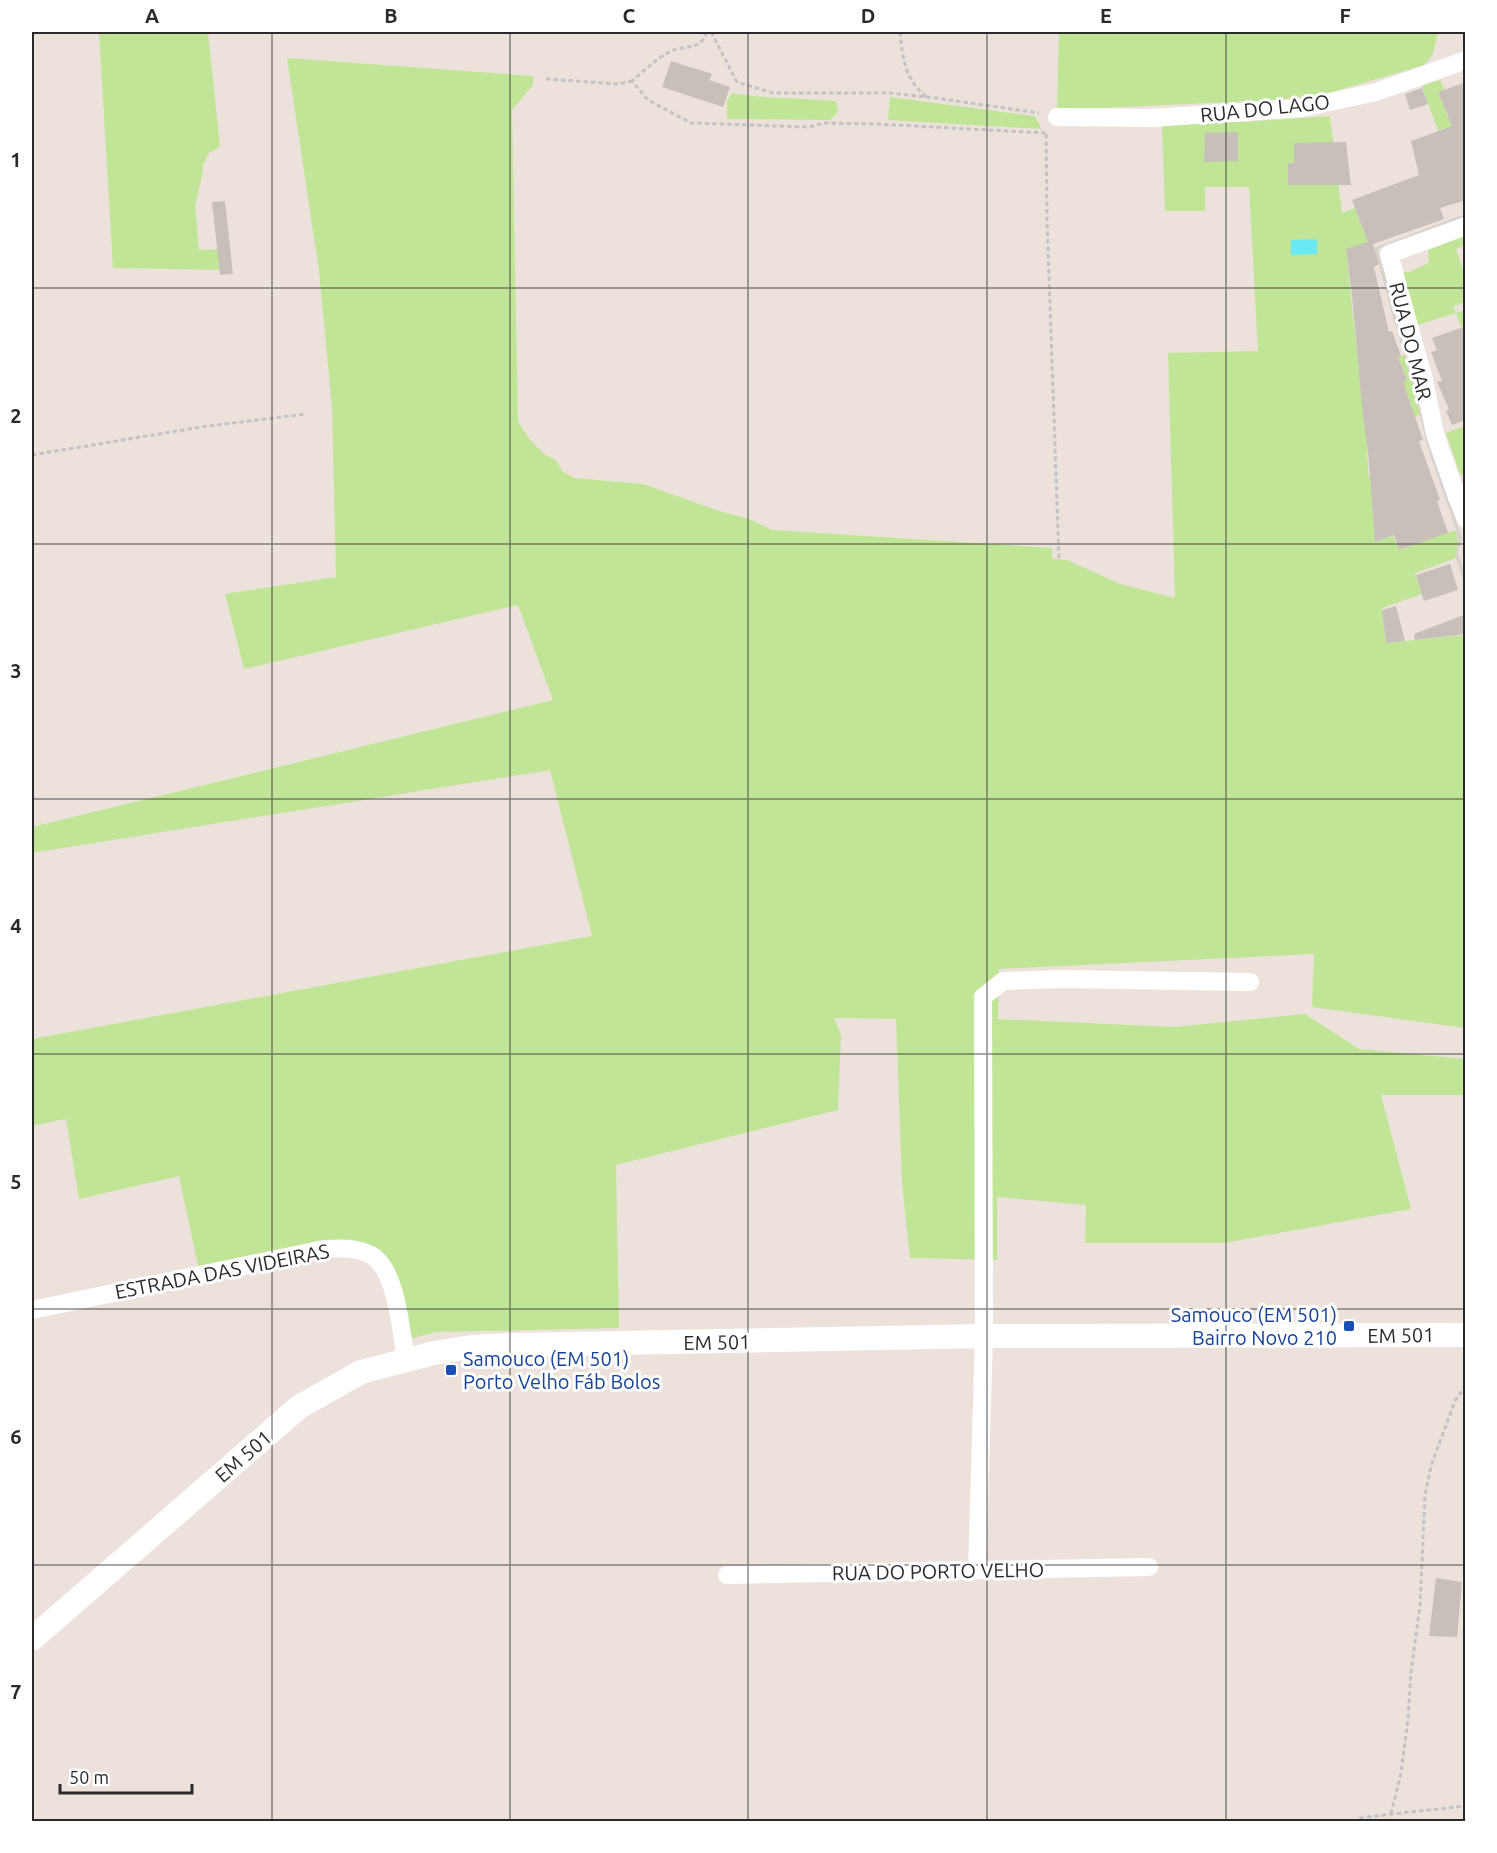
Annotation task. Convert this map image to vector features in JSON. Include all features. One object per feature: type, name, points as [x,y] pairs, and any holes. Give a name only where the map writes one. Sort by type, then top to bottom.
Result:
[{"type":"main road","name":"EM 501","points":[[32,1640],[299,1407],[361,1372],[434,1353],[512,1344],[984,1336],[1466,1335]]},
{"type":"street","name":"RUA DO LAGO","points":[[1049,121],[1152,118],[1302,108],[1376,92],[1466,60]]},
{"type":"street","name":"RUA DO MAR","points":[[1461,496],[1435,434],[1424,380],[1389,254],[1466,226]]},
{"type":"street","points":[[1461,496],[1466,519]]},
{"type":"street","points":[[977,1570],[984,1336],[983,997],[1003,981],[1062,979],[1250,982]]},
{"type":"street","name":"ESTRADA DAS VIDEIRAS","points":[[32,1310],[324,1249],[347,1248],[372,1256],[387,1271],[394,1294],[406,1360]]},
{"type":"street","name":"RUA DO PORTO VELHO","points":[[727,1575],[1149,1567]]},
{"type":"path","points":[[546,79],[618,84],[632,81],[656,61],[673,51],[696,46],[704,41],[709,32]]},
{"type":"path","points":[[709,32],[737,82],[773,93],[890,93],[1041,113],[1049,121],[1046,133],[1048,232],[1059,560]]},
{"type":"path","points":[[900,32],[904,66],[913,86],[926,97]]},
{"type":"path","points":[[632,81],[648,100],[691,123],[810,127],[823,123],[876,124],[1046,133]]},
{"type":"path","points":[[32,455],[201,427],[305,414]]},
{"type":"path","points":[[1391,1814],[1401,1773],[1408,1719],[1419,1606],[1425,1495],[1431,1466],[1455,1401],[1466,1385]]},
{"type":"path","points":[[1353,1821],[1360,1818],[1466,1806]]},
{"type":"green space","points":[[99,32],[208,32],[220,147],[209,153],[203,165],[195,206],[199,250],[230,249],[232,270],[113,268]]},
{"type":"green space","points":[[1059,32],[1438,32],[1433,54],[1424,65],[1326,94],[1276,100],[1057,110]]},
{"type":"green space","points":[[287,58],[533,76],[533,85],[512,110],[518,422],[531,441],[544,454],[556,460],[562,471],[574,478],[643,484],[719,511],[749,519],[772,530],[1052,548],[1052,559],[1067,560],[1120,584],[1175,598],[1168,353],[1258,351],[1249,187],[1205,187],[1205,211],[1165,211],[1162,123],[1245,122],[1330,116],[1342,213],[1375,201],[1385,204],[1357,214],[1369,245],[1373,244],[1377,257],[1369,260],[1346,250],[1359,371],[1383,390],[1407,380],[1398,357],[1404,355],[1420,415],[1414,417],[1407,393],[1373,405],[1377,447],[1367,451],[1369,478],[1377,476],[1381,485],[1371,489],[1375,542],[1393,536],[1399,550],[1456,530],[1458,541],[1456,558],[1415,573],[1422,594],[1382,608],[1386,643],[1465,635],[1465,1028],[1312,1007],[1314,954],[999,969],[998,1019],[1174,1027],[1305,1014],[1359,1049],[1465,1059],[1465,1095],[1381,1095],[1411,1209],[1224,1243],[1085,1243],[1086,1205],[997,1197],[997,1260],[910,1258],[902,1183],[896,1019],[834,1018],[841,1035],[838,1110],[616,1165],[619,1328],[436,1332],[402,1341],[387,1271],[347,1248],[200,1275],[179,1176],[79,1199],[66,1119],[32,1126],[32,1039],[592,936],[550,770],[32,853],[32,827],[553,700],[518,605],[244,669],[225,594],[336,577],[332,407],[319,271]]},
{"type":"green space","points":[[1440,80],[1444,90],[1438,92],[1448,117],[1465,121],[1438,131],[1422,86]]},
{"type":"green space","points":[[732,93],[836,101],[838,112],[830,120],[727,119],[727,101]]},
{"type":"green space","points":[[890,97],[1034,116],[1041,129],[888,120]]},
{"type":"green space","points":[[1465,236],[1465,245],[1456,249],[1465,275],[1465,302],[1453,307],[1456,313],[1417,325],[1400,272],[1409,272],[1429,263],[1428,250]]},
{"type":"green space","points":[[1465,310],[1465,326],[1461,327],[1456,313]]},
{"type":"green space","points":[[1465,426],[1465,480],[1459,471],[1446,433]]},
{"type":"shaded area","points":[[1465,214],[1465,217],[1378,249],[1430,446],[1462,537],[1458,553],[1465,575],[1465,587],[1456,558],[1458,541],[1456,530],[1427,446],[1413,385],[1374,248]]},
{"type":"water","points":[[1317,239],[1317,254],[1291,255],[1291,240]]},
{"type":"building","points":[[671,61],[712,74],[709,80],[730,87],[723,107],[662,87]]},
{"type":"building","points":[[1466,82],[1466,200],[1440,208],[1444,219],[1373,244],[1379,264],[1374,267],[1389,332],[1392,331],[1401,356],[1398,357],[1407,380],[1403,382],[1423,440],[1419,441],[1440,500],[1437,501],[1448,533],[1399,550],[1394,535],[1375,542],[1368,451],[1346,249],[1368,242],[1352,200],[1419,175],[1411,141],[1452,126],[1438,92]]},
{"type":"building","points":[[1422,88],[1428,104],[1410,110],[1405,94]]},
{"type":"building","points":[[1238,132],[1238,161],[1204,162],[1205,133]]},
{"type":"building","points":[[1346,142],[1351,185],[1288,185],[1288,163],[1294,163],[1294,143]]},
{"type":"building","points":[[225,201],[233,274],[220,275],[212,202]]},
{"type":"building","points":[[1466,326],[1466,420],[1452,425],[1446,411],[1449,409],[1437,382],[1442,381],[1431,352],[1437,350],[1432,338]]},
{"type":"building","points":[[1450,564],[1458,590],[1424,601],[1416,575]]},
{"type":"building","points":[[1396,606],[1405,641],[1386,643],[1382,610]]},
{"type":"building","points":[[1466,614],[1466,634],[1415,640],[1414,634]]},
{"type":"building","points":[[1436,1578],[1462,1582],[1457,1637],[1429,1636]]},
{"type":"place","name":"Samouco (EM 501) Bairro Novo 210","points":[[1349,1326]]},
{"type":"place","name":"Samouco (EM 501) Porto Velho Fáb Bolos","points":[[451,1370]]}]
